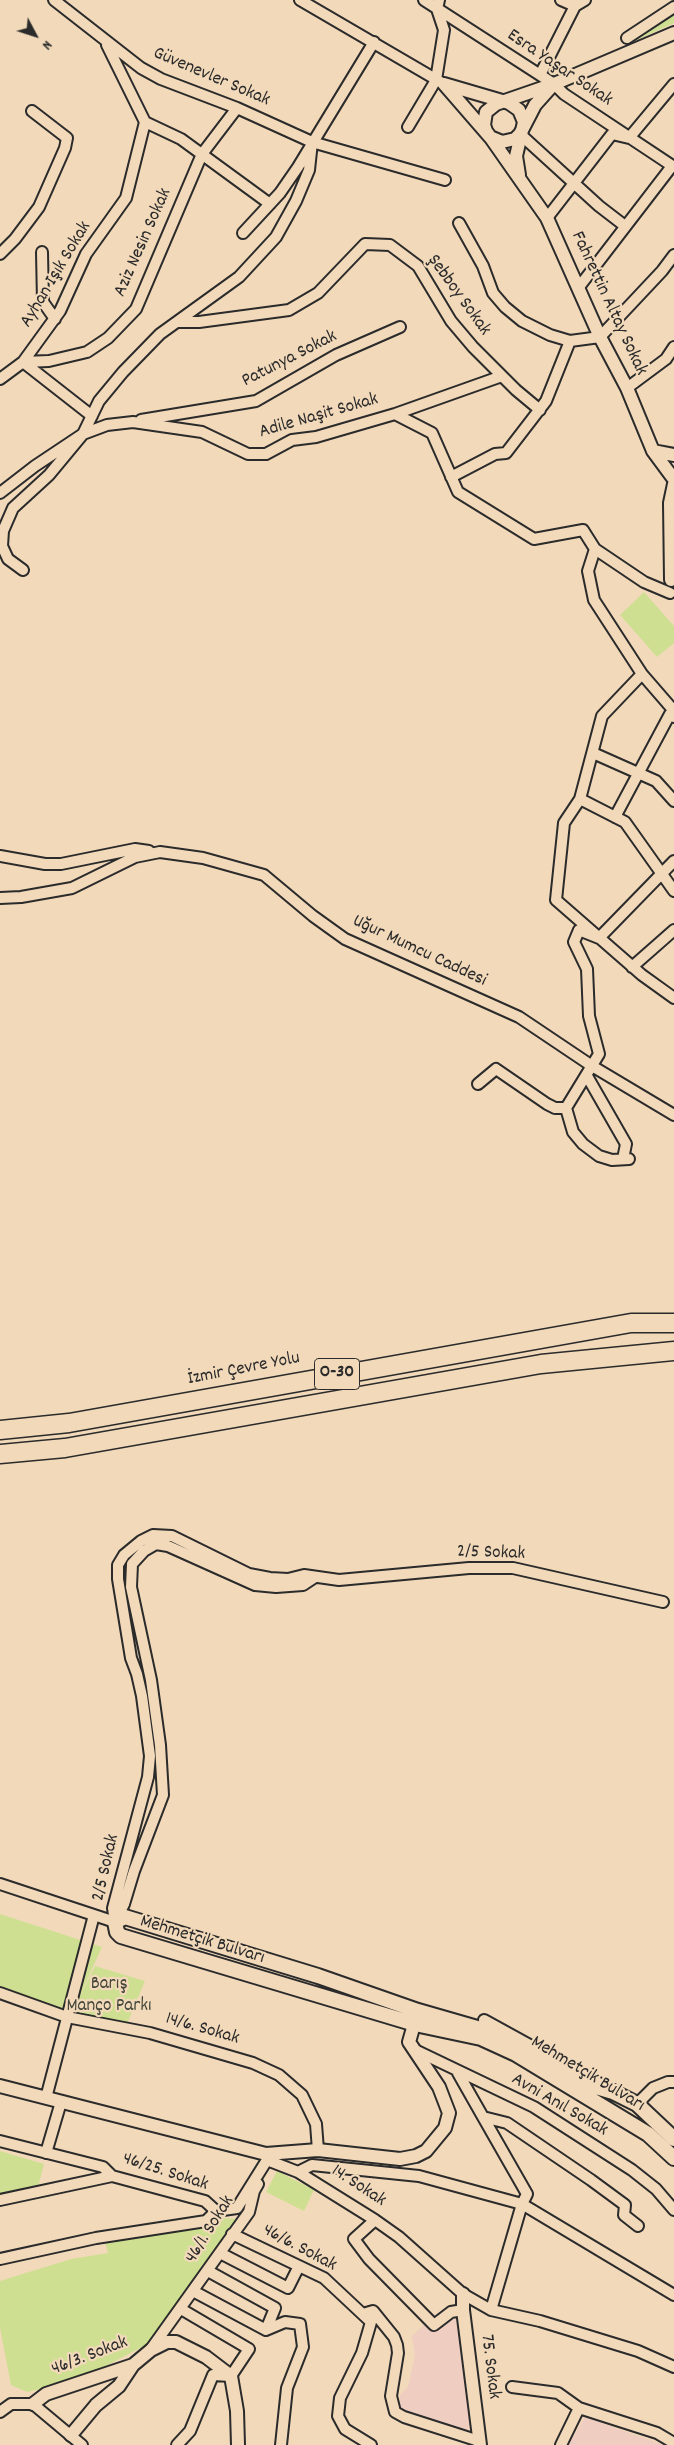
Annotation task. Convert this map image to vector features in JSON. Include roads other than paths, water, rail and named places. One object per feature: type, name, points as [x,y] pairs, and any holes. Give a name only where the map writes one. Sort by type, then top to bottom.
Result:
[{"type":"highway","points":[[631,1323],[674,1319]]},
{"type":"highway","name":"İzmir Çevre Yolu","points":[[0,1430],[70,1423],[631,1323],[674,1323]]},
{"type":"highway","name":"O-30","points":[[0,1454],[65,1448],[542,1364],[674,1351]]},
{"type":"highway","points":[[625,1356],[674,1359]]},
{"type":"main road","name":"Mehmetçik Bulvarı","points":[[115,1922],[117,1932],[121,1936],[416,2018],[483,2034],[586,2084],[613,2092],[637,2104],[674,2139]]},
{"type":"main road","name":"Mehmetçik Bulvarı","points":[[483,2034],[648,2134],[674,2158]]},
{"type":"street","name":"Güvenevler Sokak","points":[[54,0],[141,68],[161,79],[237,108],[312,142],[445,180]]},
{"type":"street","points":[[300,0],[440,82],[509,103],[520,110],[524,122],[516,156],[519,177]]},
{"type":"street","name":"Esra Yaşar Sokak","points":[[424,0],[438,5],[554,84],[564,94],[673,167]]},
{"type":"street","points":[[561,0],[577,3],[586,0]]},
{"type":"street","points":[[540,75],[577,3]]},
{"type":"street","points":[[408,127],[440,82],[444,30],[438,5]]},
{"type":"street","points":[[627,38],[674,6]]},
{"type":"street","points":[[554,84],[535,105],[520,134],[515,139],[502,142],[490,137],[486,131],[484,119],[490,107],[554,84],[674,33]]},
{"type":"street","points":[[101,36],[113,55],[145,122],[181,138],[270,204]]},
{"type":"street","points":[[243,233],[270,204],[298,167],[374,42]]},
{"type":"street","name":"Fahrettin Altay Sokak","points":[[440,82],[490,137],[547,218],[600,337],[626,388],[653,451],[674,479]]},
{"type":"street","points":[[547,218],[612,134],[629,138],[673,87]]},
{"type":"street","name":"Aziz Nesin Sokak","points":[[24,362],[48,361],[87,352],[108,338],[136,309],[202,154],[237,108]]},
{"type":"street","points":[[0,254],[15,239],[39,208],[65,148],[67,138],[32,110]]},
{"type":"street","name":"Ayhan Işık Sokak","points":[[0,378],[24,362],[55,319],[86,254],[126,198],[145,122]]},
{"type":"street","points":[[520,134],[599,206],[625,226]]},
{"type":"street","points":[[0,493],[35,466],[83,434],[100,401],[122,372],[160,334],[239,277],[276,237],[296,201],[309,170],[312,142]]},
{"type":"street","points":[[579,287],[673,167]]},
{"type":"street","points":[[459,222],[483,266],[493,293],[505,307],[522,321],[550,335],[570,341],[600,337],[662,271],[674,255]]},
{"type":"street","name":"Şebboy Sokak","points":[[177,322],[199,322],[289,310],[318,293],[365,244],[390,245],[418,266],[451,321],[502,376],[540,410]]},
{"type":"street","points":[[42,252],[43,302],[55,319]]},
{"type":"street","name":"Patunya Sokak","points":[[133,422],[256,401],[336,355],[400,327]]},
{"type":"street","points":[[450,477],[495,454],[506,453],[546,401],[570,341]]},
{"type":"street","points":[[626,388],[670,361],[674,347]]},
{"type":"street","points":[[24,362],[92,416]]},
{"type":"street","name":"Adile Naşit Sokak","points":[[23,570],[8,559],[2,546],[3,531],[13,508],[49,475],[83,434],[107,425],[133,422],[202,432],[229,443],[248,454],[266,454],[292,440],[316,436],[395,414],[502,376]]},
{"type":"street","points":[[395,414],[432,433],[458,492],[534,539],[583,530],[595,549],[644,582],[672,596]]},
{"type":"street","points":[[653,451],[674,455]]},
{"type":"street","points":[[672,596],[670,502],[674,479]]},
{"type":"street","points":[[595,549],[588,571],[594,600],[642,674],[674,711]]},
{"type":"street","points":[[671,580],[674,561]]},
{"type":"street","points":[[642,674],[602,716],[580,799],[564,824],[556,900],[632,966],[674,998]]},
{"type":"street","points":[[615,816],[670,714],[674,717]]},
{"type":"street","points":[[593,754],[656,781],[674,800]]},
{"type":"street","points":[[580,799],[625,822],[674,891]]},
{"type":"street","points":[[0,856],[45,864],[61,864],[135,849],[160,852]]},
{"type":"street","name":"Uğur Mumcu Caddesi","points":[[0,898],[22,897],[72,888],[135,857],[160,852],[203,858],[264,875],[313,916],[345,939],[519,1017],[592,1066],[674,1114]]},
{"type":"street","points":[[599,938],[674,861]]},
{"type":"street","points":[[587,1076],[626,1144],[627,1159],[612,1160],[600,1156],[584,1144],[573,1132],[566,1108],[599,1054],[590,1016],[586,969],[574,942],[580,930],[599,938]]},
{"type":"street","points":[[632,966],[674,930]]},
{"type":"street","points":[[478,1084],[496,1068],[547,1104],[555,1108],[566,1108]]},
{"type":"street","name":"2/5 Sokak","points":[[115,1922],[113,1908],[148,1778],[150,1756],[142,1696],[131,1658],[119,1590],[118,1565],[131,1548],[153,1535],[172,1536],[249,1574],[270,1578],[288,1579],[304,1576],[339,1580],[469,1568],[513,1568],[663,1602]]},
{"type":"street","name":"2/5 Sokak","points":[[115,1922],[124,1904],[134,1871],[163,1796],[160,1745],[151,1680],[133,1607],[131,1587],[132,1564],[144,1551],[156,1544],[168,1546],[255,1585],[276,1587],[303,1586],[315,1577]]},
{"type":"street","points":[[0,1884],[115,1922]]},
{"type":"street","points":[[46,2098],[94,1915]]},
{"type":"street","name":"14/6. Sokak","points":[[0,1993],[67,2017],[150,2033],[253,2063],[280,2075],[302,2095],[316,2124],[318,2150]]},
{"type":"street","points":[[268,2159],[318,2150],[400,2159],[416,2156],[426,2151],[446,2128],[449,2113],[439,2087],[409,2042],[416,2018]]},
{"type":"street","name":"Avni Anıl Sokak","points":[[414,2049],[458,2072],[534,2107],[632,2170],[656,2189],[674,2210]]},
{"type":"street","points":[[458,2072],[527,2194],[522,2204],[491,2310]]},
{"type":"street","points":[[637,2104],[653,2088],[668,2082],[674,2082]]},
{"type":"street","name":"14. Sokak","points":[[0,2086],[268,2159],[298,2172],[375,2220],[399,2237],[463,2294],[491,2310],[540,2321],[638,2351],[674,2367]]},
{"type":"street","points":[[46,2153],[61,2102]]},
{"type":"street","points":[[483,2117],[507,2123],[591,2180],[625,2205],[624,2215],[638,2226]]},
{"type":"street","name":"46/25. Sokak","points":[[0,2141],[103,2167],[112,2176],[205,2201],[216,2211],[237,2208],[268,2159]]},
{"type":"street","name":"46/1. Sokak","points":[[150,2350],[249,2212],[254,2191],[268,2159]]},
{"type":"street","points":[[298,2172],[312,2165],[419,2176],[522,2204],[674,2295]]},
{"type":"street","points":[[0,2200],[112,2176]]},
{"type":"street","points":[[0,2259],[96,2238],[206,2221],[216,2211]]},
{"type":"street","points":[[375,2220],[354,2240],[368,2259],[434,2325],[451,2312],[463,2310]]},
{"type":"street","name":"46/6. Sokak","points":[[232,2234],[324,2278],[363,2314],[373,2311],[394,2336],[397,2344],[398,2353],[392,2396],[395,2412],[404,2417],[480,2443]]},
{"type":"street","points":[[220,2253],[288,2288],[299,2266]]},
{"type":"street","points":[[208,2271],[275,2308],[266,2330]]},
{"type":"street","name":"46/1. Sokak","points":[[193,2291],[266,2330]]},
{"type":"street","name":"75. Sokak","points":[[463,2294],[463,2310],[480,2443]]},
{"type":"street","points":[[181,2309],[249,2349],[231,2376],[237,2411],[238,2445]]},
{"type":"street","points":[[363,2314],[371,2322],[362,2353],[340,2398],[338,2416],[345,2429],[371,2445]]},
{"type":"street","points":[[266,2330],[285,2322],[300,2324],[303,2347],[287,2388],[281,2445]]},
{"type":"street","name":"46/3. Sokak","points":[[33,2404],[46,2394],[133,2365],[150,2350],[167,2342],[176,2342],[206,2357],[231,2376]]},
{"type":"street","points":[[71,2435],[96,2405],[118,2386],[133,2365]]},
{"type":"street","points":[[177,2445],[190,2431],[213,2375],[231,2376]]},
{"type":"street","points":[[512,2387],[558,2393],[579,2408],[658,2433],[674,2443]]},
{"type":"street","points":[[0,2412],[11,2404],[33,2404],[82,2445]]},
{"type":"street","points":[[560,2445],[579,2408]]},
{"type":"park label","name":"Barış Manço Parkı","points":[[109,1996]]}]
